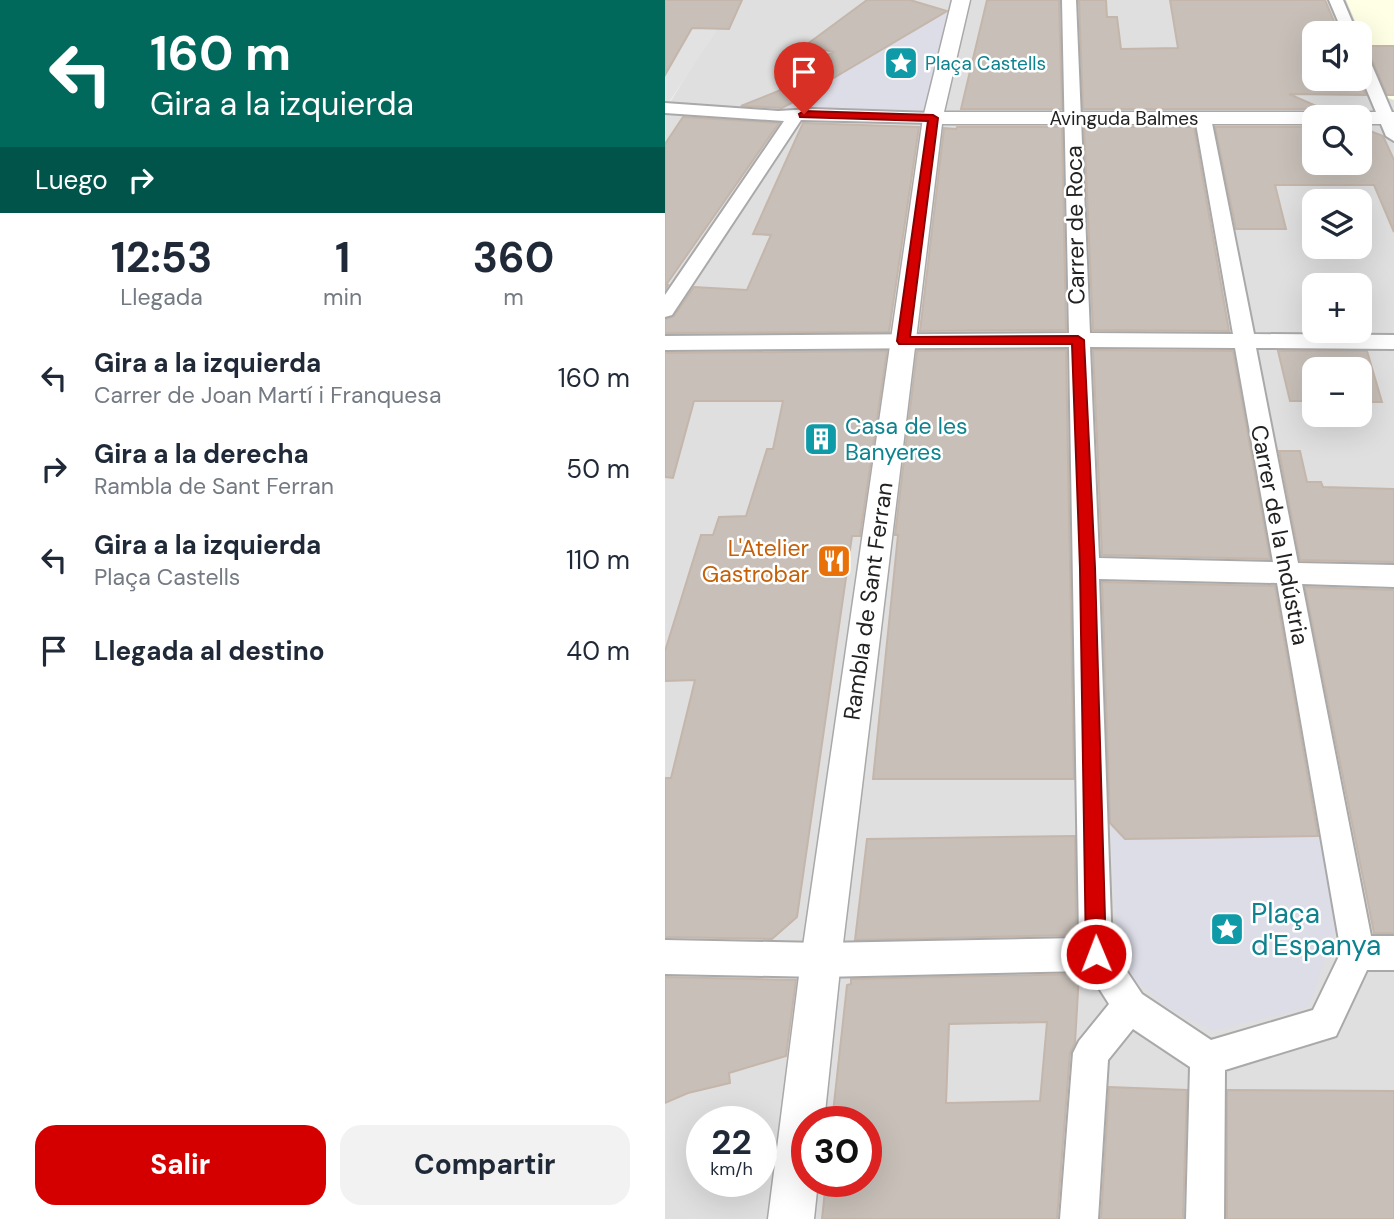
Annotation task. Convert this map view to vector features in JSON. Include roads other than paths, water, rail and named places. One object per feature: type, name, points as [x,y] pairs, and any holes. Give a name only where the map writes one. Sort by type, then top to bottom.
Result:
[{"type":"street","name":"Rambla de Sant Ferran","points":[[791,1219],[821,960],[933,118],[961,0]]},
{"type":"street","name":"Carrer de Roca","points":[[1069,0],[1096,954]]},
{"type":"street","points":[[1336,0],[1345,21]]},
{"type":"street","points":[[1372,82],[1391,124]]},
{"type":"street","points":[[665,108],[795,117],[812,114],[933,118]]},
{"type":"street","points":[[665,310],[795,117]]},
{"type":"street","name":"Avinguda Balmes","points":[[933,118],[1302,117]]},
{"type":"street","name":"Carrer de la Indústria","points":[[1203,118],[1358,953]]},
{"type":"street","points":[[1372,120],[1391,124]]},
{"type":"street","points":[[665,343],[1078,340],[1394,342]]},
{"type":"street","points":[[1087,568],[1394,576]]},
{"type":"street","points":[[1207,1058],[1324,1024],[1358,953],[1394,953]]},
{"type":"street","points":[[665,957],[821,960],[1096,954],[1130,1006],[1207,1058]]},
{"type":"street","points":[[1079,1219],[1091,1053],[1130,1006]]},
{"type":"street","points":[[1205,1219],[1207,1058]]},
{"type":"place","name":"Plaça Castells","points":[[901,63]]},
{"type":"place","name":"Casa de les Banyeres","points":[[821,439]]},
{"type":"place","name":"L'Atelier Gastrobar","points":[[834,561]]},
{"type":"place","name":"Plaça d'Espanya","points":[[1227,929]]}]
